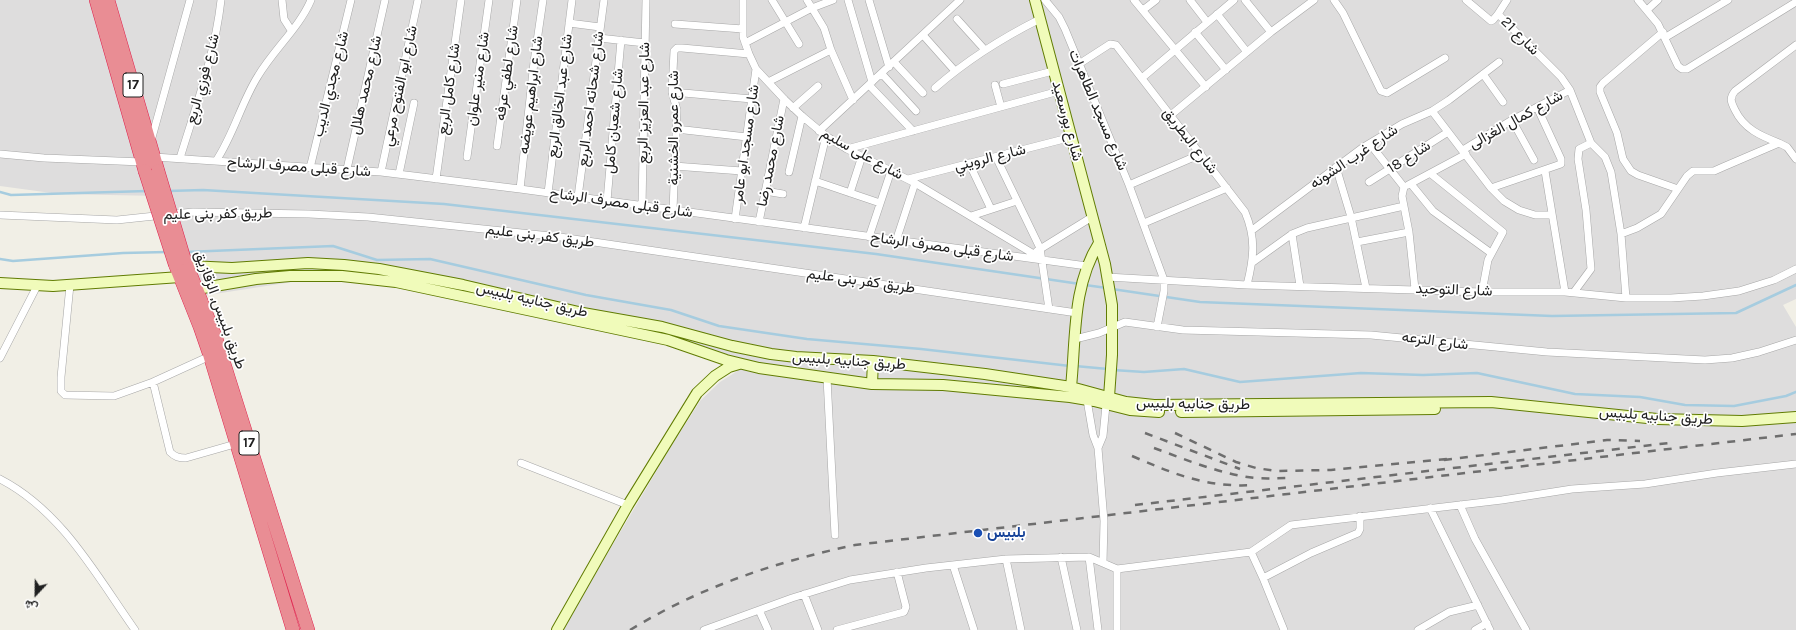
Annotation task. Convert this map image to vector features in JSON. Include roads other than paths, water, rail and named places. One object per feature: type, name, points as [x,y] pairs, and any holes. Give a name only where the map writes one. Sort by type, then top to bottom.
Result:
[{"type":"highway","name":"طريق بلبيس, الزقازيق","points":[[96,0],[150,161],[293,630]]},
{"type":"highway","name":"طريق بلبيس, الزقازيق","points":[[108,0],[150,161]]},
{"type":"highway","name":"طريق بلبيس, الزقازيق","points":[[182,266],[196,289],[216,338],[308,630]]},
{"type":"main road","name":"شارع بورسعيد","points":[[1034,0],[1072,137],[1108,278],[1112,305],[1112,355],[1110,385],[1107,401]]},
{"type":"main road","points":[[1072,383],[1077,313],[1083,277],[1099,243]]},
{"type":"main road","name":"طريق جنابيه بلبيس","points":[[0,283],[37,286],[70,285],[182,266],[232,268],[290,264],[344,265],[397,272],[463,284],[583,312],[662,327],[732,346],[784,356],[873,361],[1072,383],[1107,401]]},
{"type":"main road","name":"طريق جنابيه بلبيس","points":[[196,289],[256,279],[325,276],[396,282],[668,340],[739,364],[872,384],[954,386],[1087,400],[1154,405],[1483,402],[1679,420],[1761,420],[1796,418]]},
{"type":"main road","points":[[461,295],[463,284]]},
{"type":"main road","points":[[726,360],[726,354],[732,346]]},
{"type":"main road","points":[[872,384],[873,361]]},
{"type":"main road","points":[[557,630],[628,505],[697,393],[715,376],[729,367],[739,364]]},
{"type":"street","points":[[0,154],[44,158],[150,161],[190,0]]},
{"type":"street","name":"شارع فوزي الربع","points":[[180,158],[208,68],[221,0]]},
{"type":"street","points":[[282,0],[284,19],[291,30]]},
{"type":"street","points":[[216,161],[231,136],[257,78],[307,9],[311,0]]},
{"type":"street","name":"شارع مجدي الديب","points":[[310,168],[352,0]]},
{"type":"street","name":"شارع محمد هلال","points":[[347,169],[385,0]]},
{"type":"street","name":"شارع ابو الفتوح مرعي","points":[[381,172],[418,0]]},
{"type":"street","name":"شارع كامل الربع","points":[[436,179],[461,0]]},
{"type":"street","name":"شارع منير علوان","points":[[467,157],[489,0]]},
{"type":"street","name":"شارع لطفي عرفه","points":[[497,146],[517,0]]},
{"type":"street","name":"شارع ابراهيم عويضه","points":[[520,189],[534,62],[543,0]]},
{"type":"street","name":"شارع عبد الخالق الربع","points":[[548,193],[572,0]]},
{"type":"street","name":"شارع شحاته احمد الربع","points":[[578,197],[604,0]]},
{"type":"street","name":"شارع عبد العزيز الربع","points":[[642,206],[646,0]]},
{"type":"street","name":"شارع على سليم","points":[[743,0],[742,28],[745,43],[756,68],[784,99],[802,116],[826,136],[847,149],[915,183],[1034,254],[1043,262]]},
{"type":"street","points":[[772,0],[798,44]]},
{"type":"street","points":[[807,0],[824,28],[831,50],[853,100]]},
{"type":"street","points":[[745,43],[812,8],[833,0]]},
{"type":"street","points":[[848,0],[871,83],[913,131]]},
{"type":"street","points":[[869,0],[891,64],[923,93]]},
{"type":"street","points":[[820,131],[960,0]]},
{"type":"street","name":"شارع مسجد الطاهرات","points":[[1045,0],[1059,17],[1144,223],[1164,283],[1157,327]]},
{"type":"street","points":[[1134,0],[1206,87]]},
{"type":"street","points":[[1143,10],[1156,0]]},
{"type":"street","points":[[1190,0],[1207,22]]},
{"type":"street","points":[[1142,78],[1234,0]]},
{"type":"street","points":[[1245,0],[1270,32]]},
{"type":"street","points":[[1171,116],[1270,32],[1314,0]]},
{"type":"street","points":[[1334,0],[1343,13],[1384,93],[1387,93],[1445,58]]},
{"type":"street","name":"شارع 21","points":[[1466,0],[1491,21],[1494,20],[1498,14],[1561,77],[1570,90],[1591,143]]},
{"type":"street","points":[[1498,14],[1507,0]]},
{"type":"street","points":[[1638,0],[1647,10],[1664,35],[1678,66],[1682,69],[1687,69],[1796,2]]},
{"type":"street","points":[[1647,10],[1658,0]]},
{"type":"street","points":[[1678,189],[1638,175],[1631,171],[1623,159],[1617,133],[1600,92],[1600,87],[1603,83],[1664,35],[1728,0]]},
{"type":"street","points":[[1217,14],[1247,52]]},
{"type":"street","points":[[956,19],[985,50]]},
{"type":"street","points":[[935,88],[955,71],[985,50],[1007,36],[1040,19]]},
{"type":"street","points":[[569,22],[600,27]]},
{"type":"street","points":[[675,24],[742,28]]},
{"type":"street","points":[[1195,32],[1226,70]]},
{"type":"street","points":[[923,35],[955,71]]},
{"type":"street","points":[[599,38],[645,43]]},
{"type":"street","name":"شارع شعبان كامل","points":[[607,201],[621,40]]},
{"type":"street","name":"شارع البطريق","points":[[1079,64],[1113,44],[1116,45],[1227,188],[1245,212],[1251,231],[1253,262],[1247,285]]},
{"type":"street","points":[[1796,45],[1735,90],[1730,102],[1740,121],[1756,133],[1787,147],[1796,159]]},
{"type":"street","name":"شارع عمرو الخشنية","points":[[672,210],[677,110],[672,92],[674,51],[677,48],[749,54]]},
{"type":"street","points":[[768,82],[831,50]]},
{"type":"street","name":"شارع غرب الشونه","points":[[1251,231],[1336,167],[1402,124],[1432,111],[1499,62]]},
{"type":"street","name":"شارع مسجد ابو عامر","points":[[735,219],[756,68]]},
{"type":"street","points":[[1001,107],[999,85],[1053,71]]},
{"type":"street","points":[[882,74],[916,111]]},
{"type":"street","points":[[1483,74],[1503,102]]},
{"type":"street","points":[[793,108],[818,86]]},
{"type":"street","name":"شارع كمال الغزالى","points":[[1464,152],[1512,120],[1570,90]]},
{"type":"street","points":[[847,149],[1059,91]]},
{"type":"street","points":[[672,92],[752,99]]},
{"type":"street","name":"شارع محمد رضا","points":[[760,222],[784,99]]},
{"type":"street","points":[[399,174],[414,103]]},
{"type":"street","points":[[1492,188],[1560,166],[1561,160],[1537,107]]},
{"type":"street","name":"شارع كمال الغزالى","points":[[1432,111],[1492,188],[1504,201],[1518,210],[1535,215],[1552,215]]},
{"type":"street","points":[[790,172],[802,116]]},
{"type":"street","points":[[1512,120],[1534,160]]},
{"type":"street","points":[[676,128],[747,137]]},
{"type":"street","name":"شارع 18","points":[[1369,182],[1448,132]]},
{"type":"street","points":[[804,228],[826,136]]},
{"type":"street","name":"شارع الرويني","points":[[908,179],[1072,137]]},
{"type":"street","points":[[1574,292],[1591,270],[1586,210],[1578,152],[1591,143],[1605,157],[1611,172],[1621,234],[1626,298]]},
{"type":"street","points":[[1621,234],[1637,228],[1661,214],[1687,176],[1693,172],[1714,170],[1779,143]]},
{"type":"street","points":[[1370,144],[1404,187]]},
{"type":"street","points":[[1415,289],[1409,232],[1402,193],[1404,187],[1431,174],[1464,152]]},
{"type":"street","points":[[1129,185],[1201,154]]},
{"type":"street","points":[[850,193],[862,156]]},
{"type":"street","points":[[996,157],[1040,248],[1049,309]]},
{"type":"street","name":"شارع قبلى مصرف الرشاح","points":[[150,161],[180,158],[399,174],[520,189],[1043,262],[1087,266]]},
{"type":"street","points":[[969,164],[991,209]]},
{"type":"street","points":[[674,166],[742,171]]},
{"type":"street","points":[[1336,167],[1351,217],[1366,288]]},
{"type":"street","points":[[869,237],[892,171]]},
{"type":"street","points":[[1545,171],[1565,292]]},
{"type":"street","points":[[1431,174],[1503,232],[1491,254],[1482,292]]},
{"type":"street","points":[[815,182],[880,203]]},
{"type":"street","points":[[896,241],[915,183]]},
{"type":"street","points":[[1411,184],[1433,211],[1491,254]]},
{"type":"street","points":[[1144,223],[1227,188]]},
{"type":"street","points":[[765,192],[783,194]]},
{"type":"street","points":[[971,216],[1017,201]]},
{"type":"street","points":[[1253,262],[1292,234],[1320,224],[1404,206]]},
{"type":"street","name":"طريق كفر بنى عليم","points":[[0,215],[117,220],[193,212],[309,214],[368,217],[560,237],[1077,313]]},
{"type":"street","points":[[1034,254],[1040,248],[1092,217]]},
{"type":"street","points":[[1357,242],[1409,232]]},
{"type":"street","points":[[1292,234],[1300,286]]},
{"type":"street","name":"شارع التوحيد","points":[[1108,278],[1164,283],[1482,292],[1574,292],[1626,298],[1704,296],[1739,291],[1774,280],[1796,269]]},
{"type":"street","points":[[70,285],[61,377],[62,393],[70,397],[114,396],[153,382],[210,356]]},
{"type":"street","points":[[0,358],[37,286]]},
{"type":"street","name":"شارع الترعه","points":[[1075,339],[1099,333],[1124,322],[1198,331],[1371,335],[1547,352],[1691,360],[1718,359],[1745,355],[1774,348],[1796,340]]},
{"type":"street","points":[[827,378],[835,536]]},
{"type":"street","points":[[153,382],[170,452],[174,456],[186,458],[236,444]]},
{"type":"street","points":[[1087,400],[1093,435],[1098,448],[1104,521],[1103,563]]},
{"type":"street","points":[[1098,448],[1103,436],[1107,401]]},
{"type":"street","points":[[521,463],[628,505]]},
{"type":"street","points":[[704,630],[804,594],[850,580],[897,572],[1006,559],[1061,557],[1089,557],[1117,569],[1251,552],[1291,524],[1460,505],[1572,489],[1645,484],[1717,472],[1796,464]]},
{"type":"street","points":[[0,479],[11,485],[39,506],[58,524],[93,567],[135,630]]},
{"type":"street","points":[[1460,505],[1475,539],[1526,630]]},
{"type":"street","points":[[1430,508],[1488,627],[1475,630]]},
{"type":"street","points":[[1263,578],[1311,553],[1358,533],[1360,529],[1360,516]]},
{"type":"street","points":[[1251,552],[1263,578],[1282,629]]},
{"type":"street","points":[[1061,557],[1077,630]]},
{"type":"street","points":[[1089,557],[1098,630]]},
{"type":"street","points":[[1006,559],[1021,630]]},
{"type":"street","points":[[953,565],[974,630]]},
{"type":"street","points":[[1117,569],[1117,630]]},
{"type":"street","points":[[837,630],[904,612],[906,607],[897,572]]},
{"type":"street","points":[[804,594],[818,630]]},
{"type":"street","points":[[1418,630],[1449,612],[1478,605]]},
{"type":"street","points":[[759,610],[768,630]]},
{"type":"waterway","points":[[168,191],[203,190],[444,204],[876,254],[1080,284]]},
{"type":"waterway","points":[[0,192],[11,195],[147,191]]},
{"type":"waterway","points":[[186,252],[333,246],[377,260],[430,259],[586,295],[671,310],[719,326],[807,339],[921,349],[1070,366]]},
{"type":"waterway","points":[[0,259],[13,261],[123,253],[167,252]]},
{"type":"waterway","points":[[1085,285],[1107,288]]},
{"type":"waterway","points":[[1112,289],[1200,302],[1552,316],[1736,313],[1796,285]]},
{"type":"waterway","points":[[1075,366],[1108,369]]},
{"type":"waterway","points":[[1113,370],[1144,372],[1184,369],[1240,382],[1361,373],[1423,375],[1477,373],[1575,394],[1640,397],[1685,405],[1734,406],[1786,396],[1796,392]]},
{"type":"railway","points":[[1145,433],[1240,469]]},
{"type":"railway","points":[[1175,433],[1236,462],[1256,468],[1276,471],[1331,470],[1448,459]]},
{"type":"railway","points":[[630,630],[683,601],[739,578],[796,559],[855,545],[1796,434]]},
{"type":"railway","points":[[1444,460],[1607,440],[1640,441]]},
{"type":"railway","points":[[1135,505],[1669,443]]},
{"type":"railway","points":[[1154,448],[1204,466],[1242,476],[1255,478],[1293,478]]},
{"type":"railway","points":[[1132,456],[1162,469],[1206,482],[1254,485]]},
{"type":"place","name":"بلبيس","points":[[978,533]]}]
